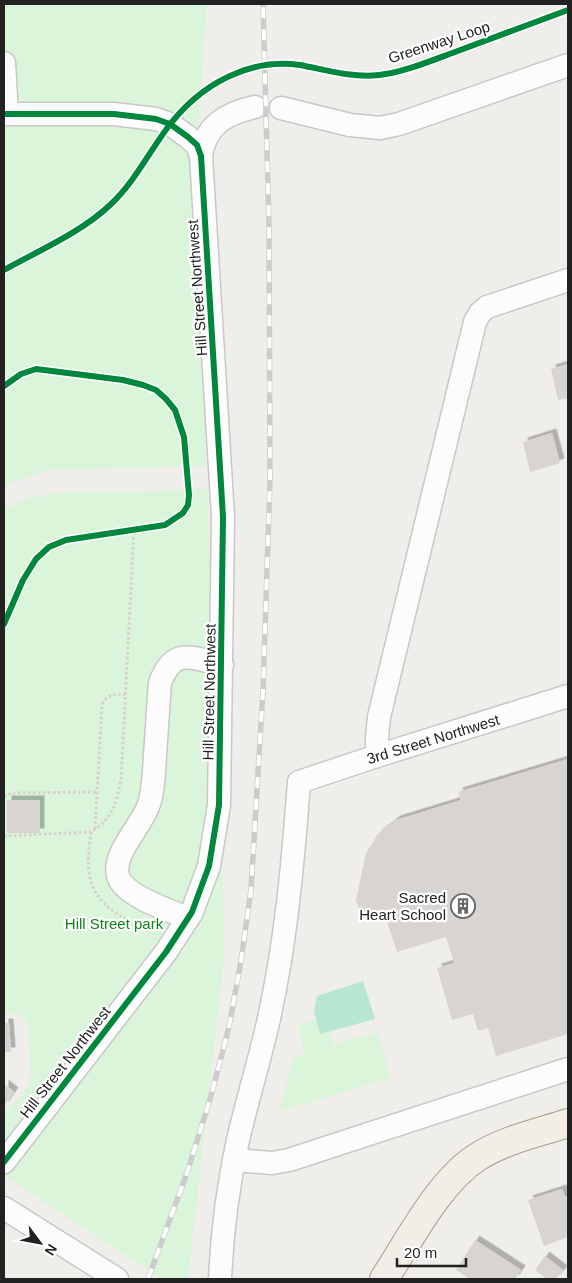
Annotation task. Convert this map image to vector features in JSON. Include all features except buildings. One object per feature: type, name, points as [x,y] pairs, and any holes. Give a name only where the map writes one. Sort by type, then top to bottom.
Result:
[{"type":"main road","points":[[384,1279],[436,1199],[455,1175],[476,1158],[502,1144],[568,1122]]},
{"type":"street","points":[[4,63],[5,114],[114,114],[156,120],[170,124],[188,137],[196,145],[201,156]]},
{"type":"street","points":[[281,108],[350,125],[380,128],[399,124],[568,65]]},
{"type":"street","points":[[201,156],[205,137],[214,126],[228,115],[255,107]]},
{"type":"street","name":"Hill Street Northwest","points":[[4,1162],[166,952],[188,918],[209,866],[219,805],[223,557],[221,475],[201,156]]},
{"type":"street","points":[[377,756],[379,717],[475,322],[480,313],[487,307],[568,280]]},
{"type":"street","points":[[188,918],[161,907],[124,887],[118,877],[117,865],[123,850],[141,822],[149,804],[154,780],[160,683],[164,670],[174,660],[184,657],[198,658],[222,665]]},
{"type":"street","name":"3rd Street Northwest","points":[[234,1160],[268,1023],[283,951],[292,876],[299,782],[568,696]]},
{"type":"street","points":[[220,1279],[228,1193],[234,1160],[272,1162],[289,1160],[568,1069]]},
{"type":"street","points":[[4,1208],[117,1279]]},
{"type":"path","points":[[126,531],[142,528]]},
{"type":"path","points":[[4,836],[91,832],[103,824],[111,815],[117,800],[121,780],[134,530]]},
{"type":"path","points":[[95,830],[102,705],[105,698],[110,695],[126,694]]},
{"type":"path","points":[[4,797],[11,793],[97,792]]},
{"type":"green space","points":[[4,4],[207,4],[197,145],[206,466],[48,470],[12,482],[4,487]]},
{"type":"green space","name":"Hill Street park","points":[[207,489],[225,948],[188,1279],[161,1279],[4,1175],[4,1115],[31,1082],[28,1022],[18,1013],[4,1013],[4,513],[8,508],[29,498],[59,493]]},
{"type":"green space","points":[[363,981],[375,1019],[320,1034],[314,1011],[317,996]]},
{"type":"green space","points":[[316,1020],[320,1033],[330,1031],[334,1045],[377,1032],[391,1078],[280,1111],[293,1059],[305,1055],[299,1030],[300,1025]]},
{"type":"railway","points":[[148,1279],[187,1173],[211,1096],[229,1027],[251,890],[263,690],[270,480],[269,226],[263,4]]},
{"type":"cycle path","name":"Greenway Loop","points":[[4,270],[73,232],[99,215],[127,186],[163,133],[178,115],[201,94],[227,77],[252,68],[284,64],[369,76],[388,74],[427,62],[568,10]]},
{"type":"cycle path","points":[[4,114],[114,114],[156,119],[170,124],[197,145],[201,156],[223,517],[219,805],[209,866],[192,912],[166,952],[4,1162]]},
{"type":"cycle path","points":[[4,386],[21,374],[36,369],[123,380],[156,390],[175,410],[184,437],[189,495],[188,505],[183,513],[165,525],[66,540],[49,547],[36,559],[23,580],[4,624]]},
{"type":"place","name":"Sacred Heart School","points":[[463,906]]}]
